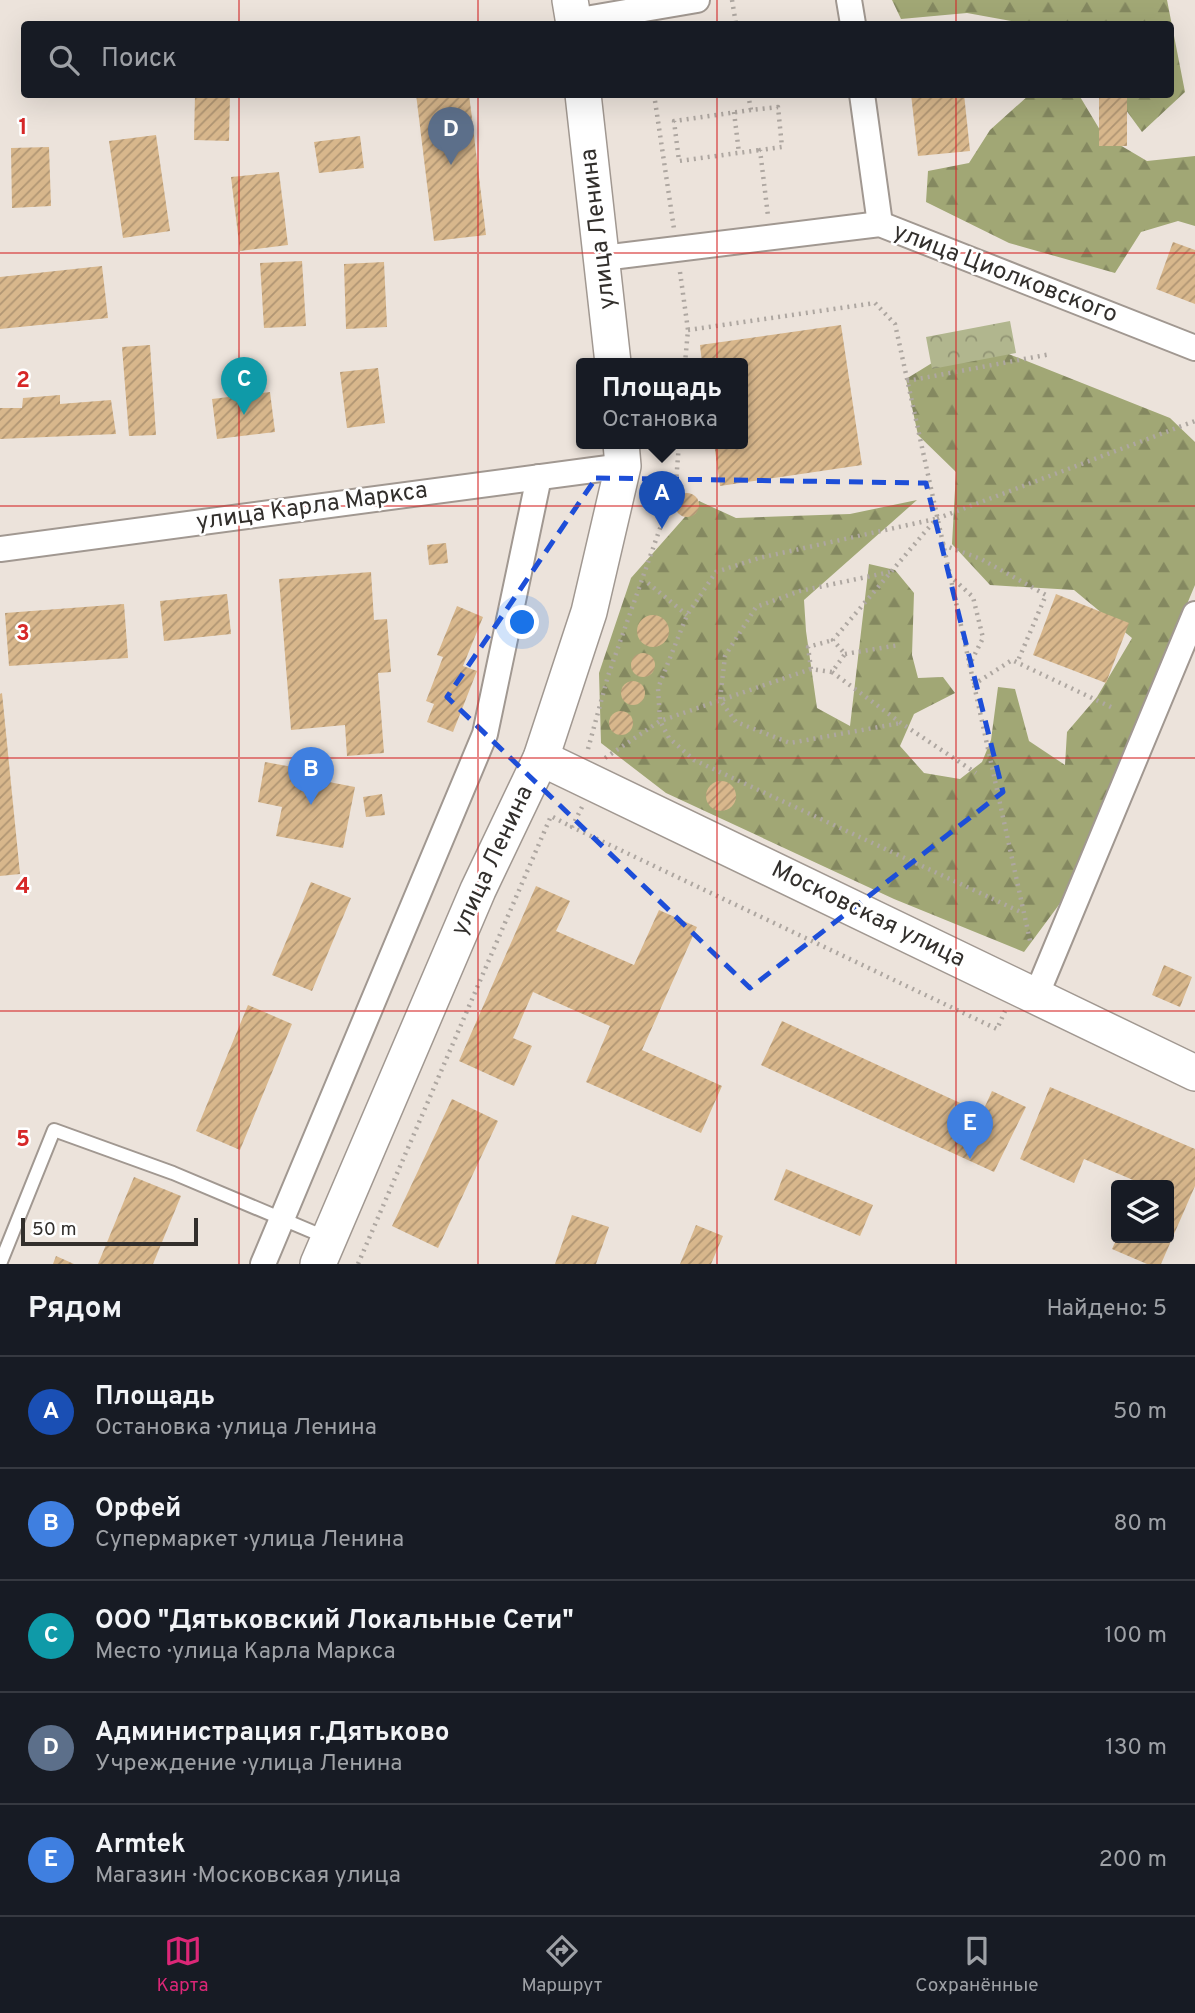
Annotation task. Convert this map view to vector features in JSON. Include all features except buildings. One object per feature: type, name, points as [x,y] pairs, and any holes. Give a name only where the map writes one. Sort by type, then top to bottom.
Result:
[{"type":"main road","name":"улица Ленина","points":[[583,98],[613,358]]},
{"type":"main road","name":"улица Ленина","points":[[324,1251],[478,890],[541,758],[589,612],[622,455]]},
{"type":"main road","name":"Московская улица","points":[[541,758],[1195,1073]]},
{"type":"street","points":[[573,15],[697,0]]},
{"type":"street","points":[[849,0],[852,21]]},
{"type":"street","points":[[863,98],[880,224]]},
{"type":"street","name":"улица Циолковского","points":[[603,258],[880,224],[1195,348]]},
{"type":"street","name":"улица Карла Маркса","points":[[0,549],[539,477],[622,455]]},
{"type":"street","points":[[262,1264],[485,734],[539,477]]},
{"type":"street","points":[[1026,991],[1195,614]]},
{"type":"lane","points":[[0,1264],[54,1129],[173,1173],[282,1219],[324,1251]]},
{"type":"path","points":[[732,0],[736,21]]},
{"type":"path","points":[[749,98],[751,110]]},
{"type":"path","points":[[778,107],[782,147],[680,161],[674,121],[734,113],[778,107]]},
{"type":"path","points":[[734,113],[739,153]]},
{"type":"path","points":[[760,150],[771,237]]},
{"type":"path","points":[[358,1264],[551,816],[997,1029],[1026,991],[1032,950],[895,324],[875,303],[688,330]]},
{"type":"path","points":[[907,381],[1051,354]]},
{"type":"path","points":[[1023,912],[728,779],[694,760],[668,738],[660,721],[658,688],[687,615],[716,572],[759,558],[936,519],[1195,421]]},
{"type":"path","points":[[679,449],[676,484],[608,676],[588,749],[603,759],[660,721],[811,669],[832,672],[976,774]]},
{"type":"path","points":[[811,669],[808,647],[833,640],[936,519]]},
{"type":"path","points":[[942,544],[981,559],[1046,595],[1017,663]]},
{"type":"path","points":[[891,572],[800,591],[756,607],[725,656],[720,700],[736,722],[790,743],[901,723]]},
{"type":"path","points":[[949,575],[973,597],[983,638],[969,666]]},
{"type":"path","points":[[649,583],[687,615]]},
{"type":"path","points":[[833,640],[845,654]]},
{"type":"path","points":[[832,672],[845,654],[899,645]]},
{"type":"path","points":[[973,685],[1012,660],[1114,708]]},
{"type":"path","points":[[572,827],[594,784]]},
{"type":"highlighted area","points":[[596,478],[926,483],[1003,792],[750,988],[447,697]]},
{"type":"green space","points":[[892,0],[1167,0],[1171,21],[1011,21],[967,13],[901,19]]},
{"type":"green space","points":[[1174,36],[1185,92],[1142,132],[1117,98],[1174,98]]},
{"type":"green space","points":[[1026,98],[1081,98],[1103,135],[1147,161],[1195,156],[1195,226],[1178,221],[1141,232],[1115,273],[1009,243],[926,202],[928,171],[969,163],[990,130]]},
{"type":"green space","points":[[1010,321],[1016,353],[932,369],[926,337]]},
{"type":"green space","points":[[971,339],[1170,418],[1195,442],[1195,585],[1064,898],[1024,952],[894,899],[666,793],[601,743],[599,673],[631,578],[699,501],[736,518],[850,514],[917,500],[804,600],[817,708],[850,726],[869,564],[895,570],[914,593],[912,655],[918,678],[943,677],[955,693],[914,714],[900,746],[924,773],[960,779],[982,762],[991,740],[998,687],[1015,689],[1029,741],[1065,765],[1067,732],[1097,697],[1132,638],[1074,590],[990,585],[952,544],[956,472],[918,435],[906,379]]},
{"type":"place","name":"Администрация г.Дятьково","points":[[451,165]]},
{"type":"place","name":"ООО \"Дятьковский Локальные Сети\"","points":[[244,415]]},
{"type":"place","name":"Площадь","points":[[662,529]]},
{"type":"place","name":"Орфей","points":[[311,805]]},
{"type":"place","name":"Armtek","points":[[970,1159]]}]
